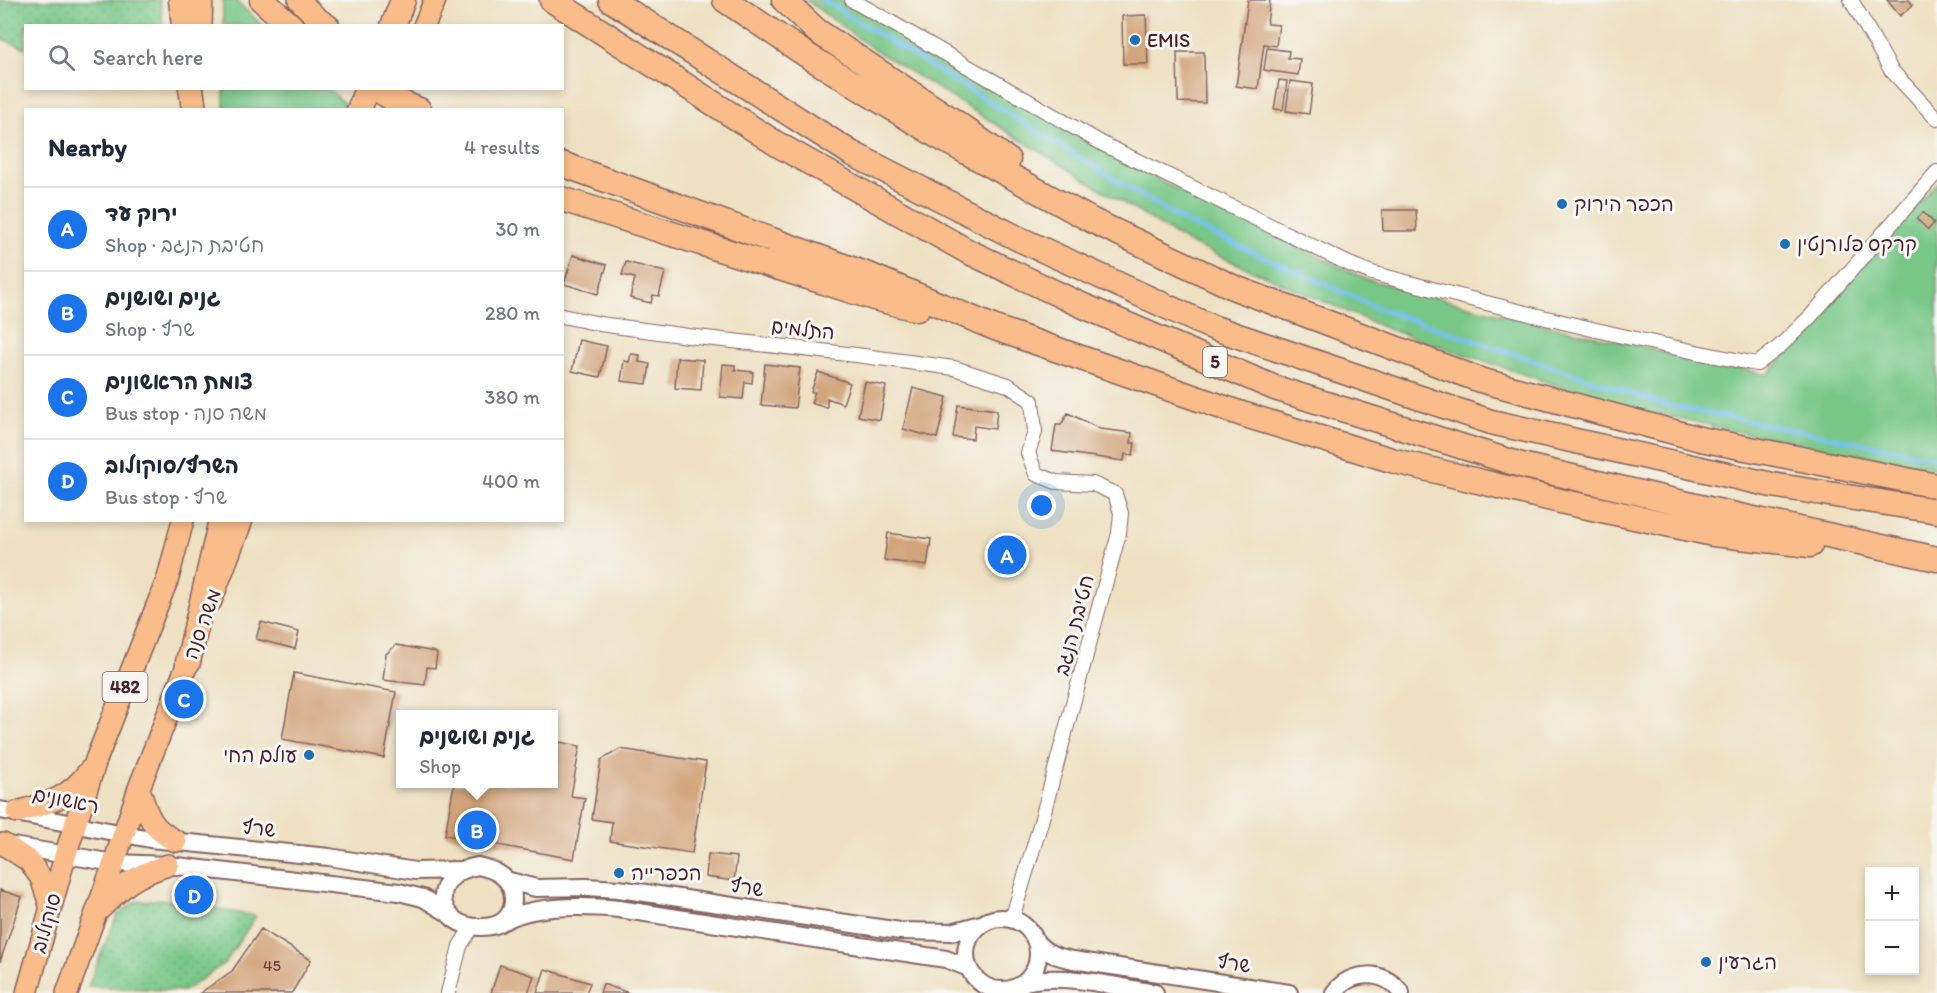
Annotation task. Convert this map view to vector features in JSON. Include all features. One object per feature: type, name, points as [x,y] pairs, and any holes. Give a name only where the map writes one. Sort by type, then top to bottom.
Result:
[{"type":"highway","points":[[181,0],[184,24]]},
{"type":"highway","points":[[262,0],[289,24]]},
{"type":"highway","points":[[394,24],[403,0]]},
{"type":"highway","name":"5","points":[[552,0],[777,144],[967,251],[1079,304],[1275,388],[1521,465],[1937,559]]},
{"type":"highway","name":"5","points":[[612,0],[851,153],[1017,238],[1209,326],[1491,422],[1772,485],[1937,511]]},
{"type":"highway","points":[[724,0],[805,54],[939,137],[1093,220],[1235,288],[1480,380],[1700,439],[1937,486]]},
{"type":"highway","points":[[771,0],[955,122],[1093,220]]},
{"type":"highway","points":[[784,0],[817,31]]},
{"type":"highway","points":[[191,90],[194,108]]},
{"type":"highway","points":[[360,108],[366,90]]},
{"type":"highway","points":[[389,96],[415,108]]},
{"type":"highway","points":[[564,165],[871,276],[995,328],[1242,414],[1380,456],[1538,496],[1713,534],[1937,559]]},
{"type":"highway","points":[[564,200],[874,298],[995,328]]},
{"type":"highway","points":[[188,662],[221,522]]},
{"type":"main road","points":[[201,24],[202,0]]},
{"type":"main road","points":[[299,0],[326,24]]},
{"type":"main road","points":[[423,24],[434,1]]},
{"type":"main road","points":[[199,108],[200,90]]},
{"type":"main road","name":"482","points":[[66,854],[96,760],[168,578],[182,522]]},
{"type":"main road","name":"משה סנה","points":[[114,863],[139,788],[241,522]]},
{"type":"main road","points":[[8,811],[63,797],[78,785],[96,760]]},
{"type":"main road","points":[[139,788],[149,819],[162,834],[176,841]]},
{"type":"main road","points":[[2,844],[29,861],[41,878],[51,908]]},
{"type":"main road","name":"סוקולוב","points":[[27,993],[66,854]]},
{"type":"main road","name":"482","points":[[67,993],[114,863]]},
{"type":"main road","points":[[95,913],[123,886],[142,874],[168,865]]},
{"type":"street","points":[[852,0],[1104,144],[1349,264],[1372,273],[1546,317],[1708,355],[1757,364],[1779,347],[1810,317],[1937,172]]},
{"type":"street","points":[[1851,0],[1891,70],[1937,119]]},
{"type":"street","name":"התלמים","points":[[564,316],[600,324],[688,336],[954,368],[1008,385],[1032,401]]},
{"type":"street","name":"חטיבת הנגב","points":[[1012,919],[1041,822],[1119,533],[1121,513],[1115,494],[1093,484],[1056,482],[1036,474],[1028,453],[1035,432],[1032,401]]},
{"type":"street","name":"ראשונים","points":[[8,811],[123,833]]},
{"type":"street","name":"שרף","points":[[123,833],[150,839],[329,857],[414,871],[462,870]]},
{"type":"street","points":[[2,844],[114,863],[168,865],[399,892],[423,898],[447,912],[455,920],[472,927],[492,926],[521,914],[558,909],[619,909],[934,957],[969,968]]},
{"type":"street","points":[[447,912],[443,892],[447,882],[462,870],[478,866],[496,871],[513,891],[513,906],[504,921]]},
{"type":"street","name":"שרף","points":[[506,880],[536,888],[619,889],[900,932],[952,932],[981,924]]},
{"type":"street","points":[[1025,982],[1037,965],[1039,953],[1031,931],[1012,919],[1001,918],[981,924],[968,943],[966,956],[969,968],[975,977],[994,991],[1016,987],[1038,978],[1063,978],[1155,993]]},
{"type":"street","points":[[448,993],[460,946],[472,927]]},
{"type":"street","name":"שרף","points":[[1036,942],[1047,952],[1064,958],[1289,993]]},
{"type":"street","points":[[1323,993],[1339,987],[1355,976],[1367,975],[1379,976],[1390,981],[1401,993]]},
{"type":"green space","points":[[0,0],[160,0],[163,24],[24,24],[24,48],[0,38]]},
{"type":"green space","points":[[223,0],[235,0],[261,24],[223,24]]},
{"type":"green space","points":[[806,0],[841,0],[1170,186],[1366,279],[1507,316],[1767,375],[1937,183],[1937,469],[1749,434],[1610,403],[1385,328],[1187,242],[873,49]]},
{"type":"green space","points":[[224,90],[329,90],[346,105],[345,108],[224,108]]},
{"type":"green space","points":[[161,899],[256,916],[225,963],[184,991],[88,986],[117,915],[135,902]]},
{"type":"building","points":[[1248,0],[1270,0],[1267,24],[1279,25],[1276,46],[1264,44],[1258,89],[1236,86]]},
{"type":"building","points":[[1887,0],[1909,0],[1913,5],[1900,16]]},
{"type":"building","name":"EMIS","points":[[1146,15],[1148,64],[1123,64],[1122,16]]},
{"type":"building","points":[[1267,48],[1289,51],[1288,58],[1300,59],[1298,75],[1264,70]]},
{"type":"building","points":[[1177,52],[1204,52],[1205,103],[1178,102]]},
{"type":"building","points":[[1279,80],[1287,81],[1283,110],[1274,109]]},
{"type":"building","points":[[1290,81],[1313,84],[1309,114],[1286,111]]},
{"type":"building","points":[[1382,210],[1416,210],[1417,231],[1383,231]]},
{"type":"building","points":[[1923,212],[1934,223],[1928,230],[1917,219]]},
{"type":"building","points":[[573,255],[607,265],[598,294],[564,284]]},
{"type":"building","points":[[626,262],[665,272],[659,296],[653,295],[651,303],[630,298],[635,278],[622,275]]},
{"type":"building","points":[[579,340],[607,346],[600,377],[572,371]]},
{"type":"building","points":[[631,354],[640,355],[639,362],[650,364],[647,384],[621,381],[624,361],[629,362]]},
{"type":"building","points":[[677,358],[703,360],[701,390],[675,388]]},
{"type":"building","points":[[723,364],[735,365],[735,370],[753,372],[752,383],[745,382],[743,399],[720,397]]},
{"type":"building","points":[[765,364],[800,368],[795,408],[761,405]]},
{"type":"building","points":[[818,372],[850,383],[843,404],[827,398],[827,408],[811,403],[815,392],[811,392]]},
{"type":"building","points":[[865,382],[886,386],[880,420],[858,416]]},
{"type":"building","points":[[913,388],[947,397],[937,438],[903,429]]},
{"type":"building","points":[[958,405],[997,410],[995,429],[974,426],[973,439],[953,437]]},
{"type":"building","points":[[1068,413],[1100,429],[1132,433],[1131,443],[1135,443],[1133,455],[1125,454],[1124,461],[1052,451],[1056,425],[1061,425]]},
{"type":"building","points":[[888,533],[931,539],[927,566],[884,560]]},
{"type":"building","points":[[261,622],[299,632],[295,649],[256,639]]},
{"type":"building","points":[[396,645],[437,654],[435,668],[427,667],[425,685],[383,680],[386,654]]},
{"type":"building","points":[[294,673],[396,692],[384,758],[282,739]]},
{"type":"building","points":[[558,742],[580,746],[571,796],[585,798],[574,859],[445,835],[453,788],[558,788]]},
{"type":"building","points":[[620,749],[706,762],[692,853],[610,841],[612,822],[592,819],[601,760]]},
{"type":"building","points":[[708,854],[737,857],[734,881],[706,877]]},
{"type":"building","points":[[0,890],[22,897],[0,962]]},
{"type":"building","points":[[261,929],[311,960],[293,991],[291,993],[200,993],[232,971]]},
{"type":"building","points":[[500,965],[534,976],[528,993],[491,993]]},
{"type":"building","points":[[545,969],[590,983],[586,993],[537,993]]},
{"type":"building","points":[[603,984],[629,993],[600,993]]},
{"type":"waterway","points":[[823,0],[1185,222],[1383,310],[1666,405],[1937,458]]},
{"type":"place","name":"EMIS","points":[[1135,40]]},
{"type":"place","name":"הכפר הירוק","points":[[1562,204]]},
{"type":"place","name":"קרקס פלורנטין","points":[[1785,244]]},
{"type":"place","name":"ירוק עד","points":[[1007,555]]},
{"type":"place","name":"צומת הראשונים","points":[[184,699]]},
{"type":"place","name":"עולם החי","points":[[309,755]]},
{"type":"place","name":"גנים ושושנים","points":[[477,830]]},
{"type":"place","name":"הכפרייה","points":[[619,873]]},
{"type":"place","name":"השרף/סוקולוב","points":[[194,895]]},
{"type":"place","name":"הגרעין","points":[[1706,962]]}]
